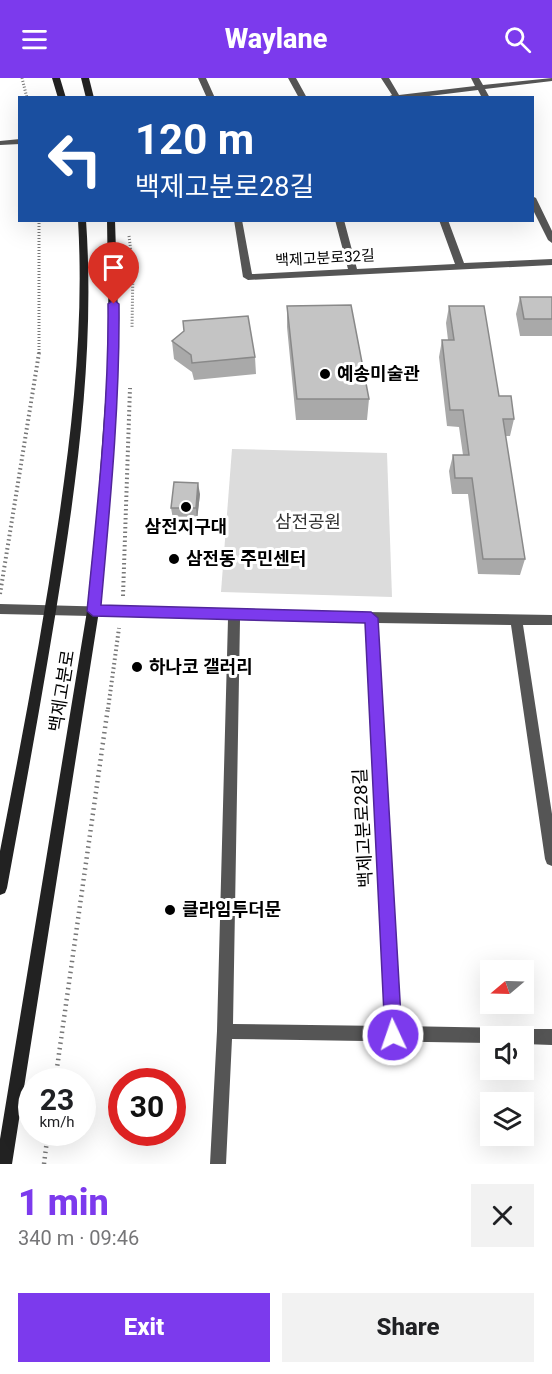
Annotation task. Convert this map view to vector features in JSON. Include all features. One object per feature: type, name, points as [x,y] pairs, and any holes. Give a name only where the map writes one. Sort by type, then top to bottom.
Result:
[{"type":"main road","points":[[56,78],[61,96]]},
{"type":"main road","points":[[85,78],[90,96]]},
{"type":"main road","name":"백제고분로","points":[[0,888],[52,611],[82,382],[85,255],[82,222]]},
{"type":"main road","name":"백제고분로","points":[[4,1164],[93,611],[104,500],[114,346],[111,222]]},
{"type":"street","points":[[202,78],[210,96]]},
{"type":"street","points":[[292,78],[302,96]]},
{"type":"street","points":[[385,78],[396,96]]},
{"type":"street","points":[[475,78],[485,96]]},
{"type":"street","points":[[405,96],[552,79]]},
{"type":"street","points":[[0,143],[18,141]]},
{"type":"street","points":[[534,202],[552,240]]},
{"type":"street","name":"백제고분로32길","points":[[238,222],[248,277],[552,262]]},
{"type":"street","points":[[340,222],[353,272]]},
{"type":"street","points":[[444,222],[460,266]]},
{"type":"street","points":[[0,609],[552,620]]},
{"type":"street","points":[[218,1164],[225,1031],[234,614]]},
{"type":"street","name":"백제고분로28길","points":[[371,618],[393,1035]]},
{"type":"street","points":[[516,620],[552,860]]},
{"type":"street","points":[[225,1031],[480,1036]]},
{"type":"street","points":[[534,1037],[552,1037]]},
{"type":"path","points":[[22,78],[26,96]]},
{"type":"path","points":[[0,595],[39,357],[39,222]]},
{"type":"path","points":[[128,230],[133,268],[131,339]]},
{"type":"path","points":[[57,1068],[125,586],[130,386]]},
{"type":"path","points":[[44,1164],[46,1146]]},
{"type":"green space","name":"삼전공원","points":[[232,449],[387,453],[392,597],[221,592]]},
{"type":"building","points":[[520,297],[552,297],[552,319],[524,319]]},
{"type":"building","name":"예송미술관","points":[[351,305],[369,399],[297,399],[287,306]]},
{"type":"building","points":[[449,306],[484,306],[499,396],[511,396],[514,419],[503,419],[525,559],[483,559],[472,478],[455,478],[453,455],[469,455],[463,410],[450,410],[442,340],[454,340]]},
{"type":"building","points":[[248,316],[255,357],[192,363],[191,355],[172,341],[184,331],[183,321]]},
{"type":"building","points":[[174,482],[198,483],[196,508],[171,508]]},
{"type":"place","name":"예송미술관","points":[[325,374]]},
{"type":"place","name":"삼전지구대","points":[[186,507]]},
{"type":"place","name":"삼전동 주민센터","points":[[174,559]]},
{"type":"place","name":"하나코 갤러리","points":[[137,667]]},
{"type":"place","name":"클라임투더문","points":[[170,910]]},
{"type":"route","points":[[114,304],[114,346],[104,500],[93,611],[371,618],[393,1035]]}]
